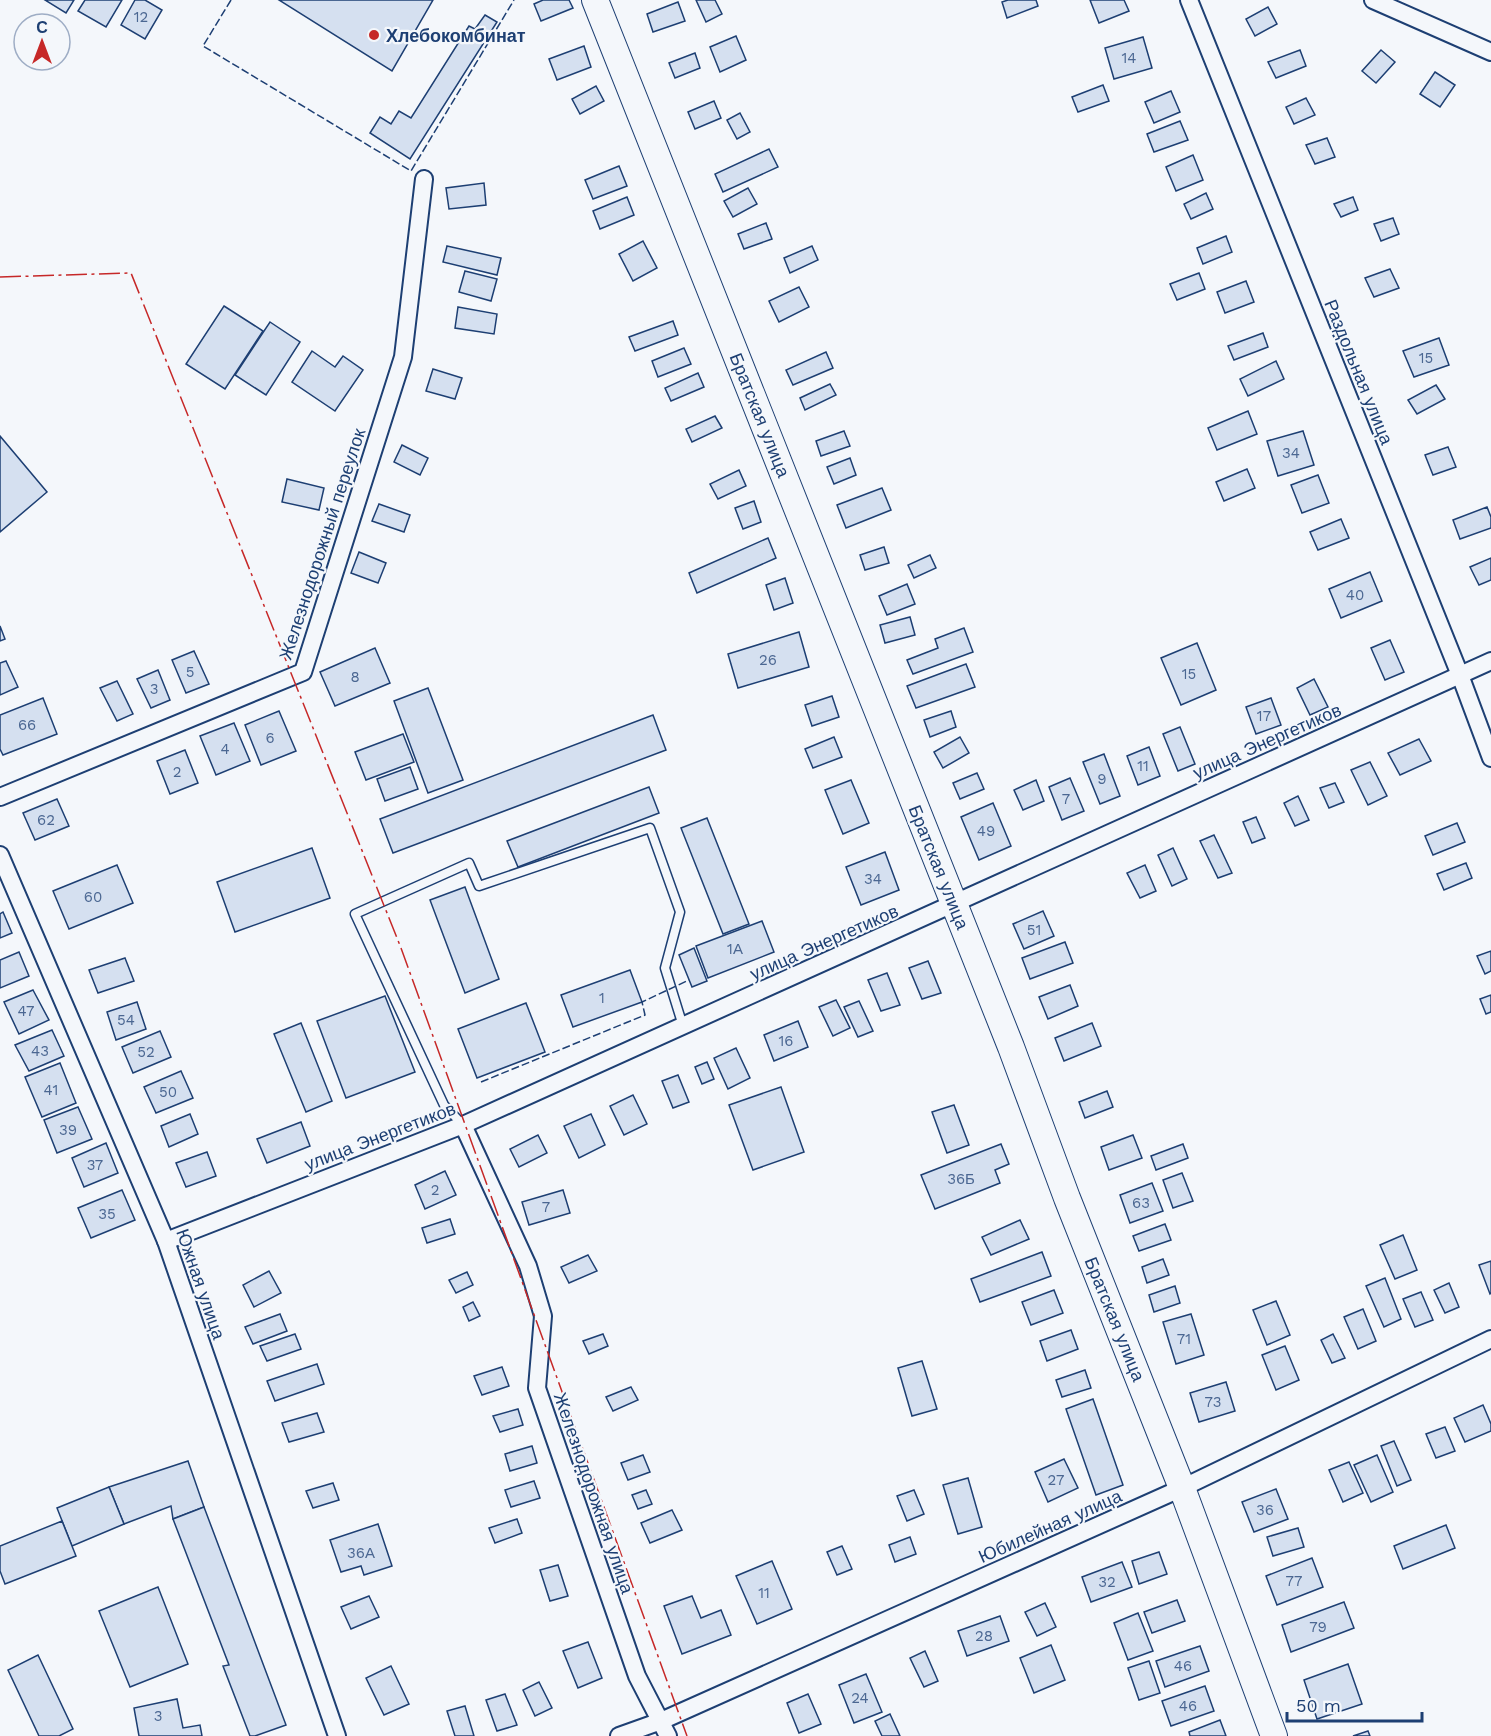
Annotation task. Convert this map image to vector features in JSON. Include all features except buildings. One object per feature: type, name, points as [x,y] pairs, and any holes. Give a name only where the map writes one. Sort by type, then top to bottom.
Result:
[{"type":"main road","name":"Братская улица","points":[[595,0],[954,905],[1182,1488],[1274,1736]]},
{"type":"street","name":"Раздольная улица","points":[[1189,0],[1460,675],[1491,758]]},
{"type":"street","points":[[1373,0],[1491,52]]},
{"type":"street","name":"Железнодорожный переулок","points":[[0,797],[303,672],[403,357],[424,179]]},
{"type":"street","name":"улица Энергетиков","points":[[166,1241],[463,1125],[1491,661]]},
{"type":"street","name":"Южная улица","points":[[0,855],[166,1241],[337,1736]]},
{"type":"street","name":"Железнодорожная улица","points":[[463,1125],[528,1266],[543,1316],[537,1388],[637,1676],[664,1728]]},
{"type":"street","name":"Юбилейная улица","points":[[619,1736],[664,1728],[1182,1488],[1491,1338]]},
{"type":"lane","points":[[463,1125],[444,1105],[355,914],[469,863],[479,886],[650,828],[680,912],[665,968],[683,1026]]},
{"type":"fence","points":[[231,0],[203,46],[411,171],[514,0]]},
{"type":"fence","points":[[481,1082],[645,1015],[642,1002],[689,980]]},
{"type":"power","points":[[0,277],[131,273],[401,948],[687,1736]]},
{"type":"place","name":"Хлебокомбинат","points":[[374,35]]}]
